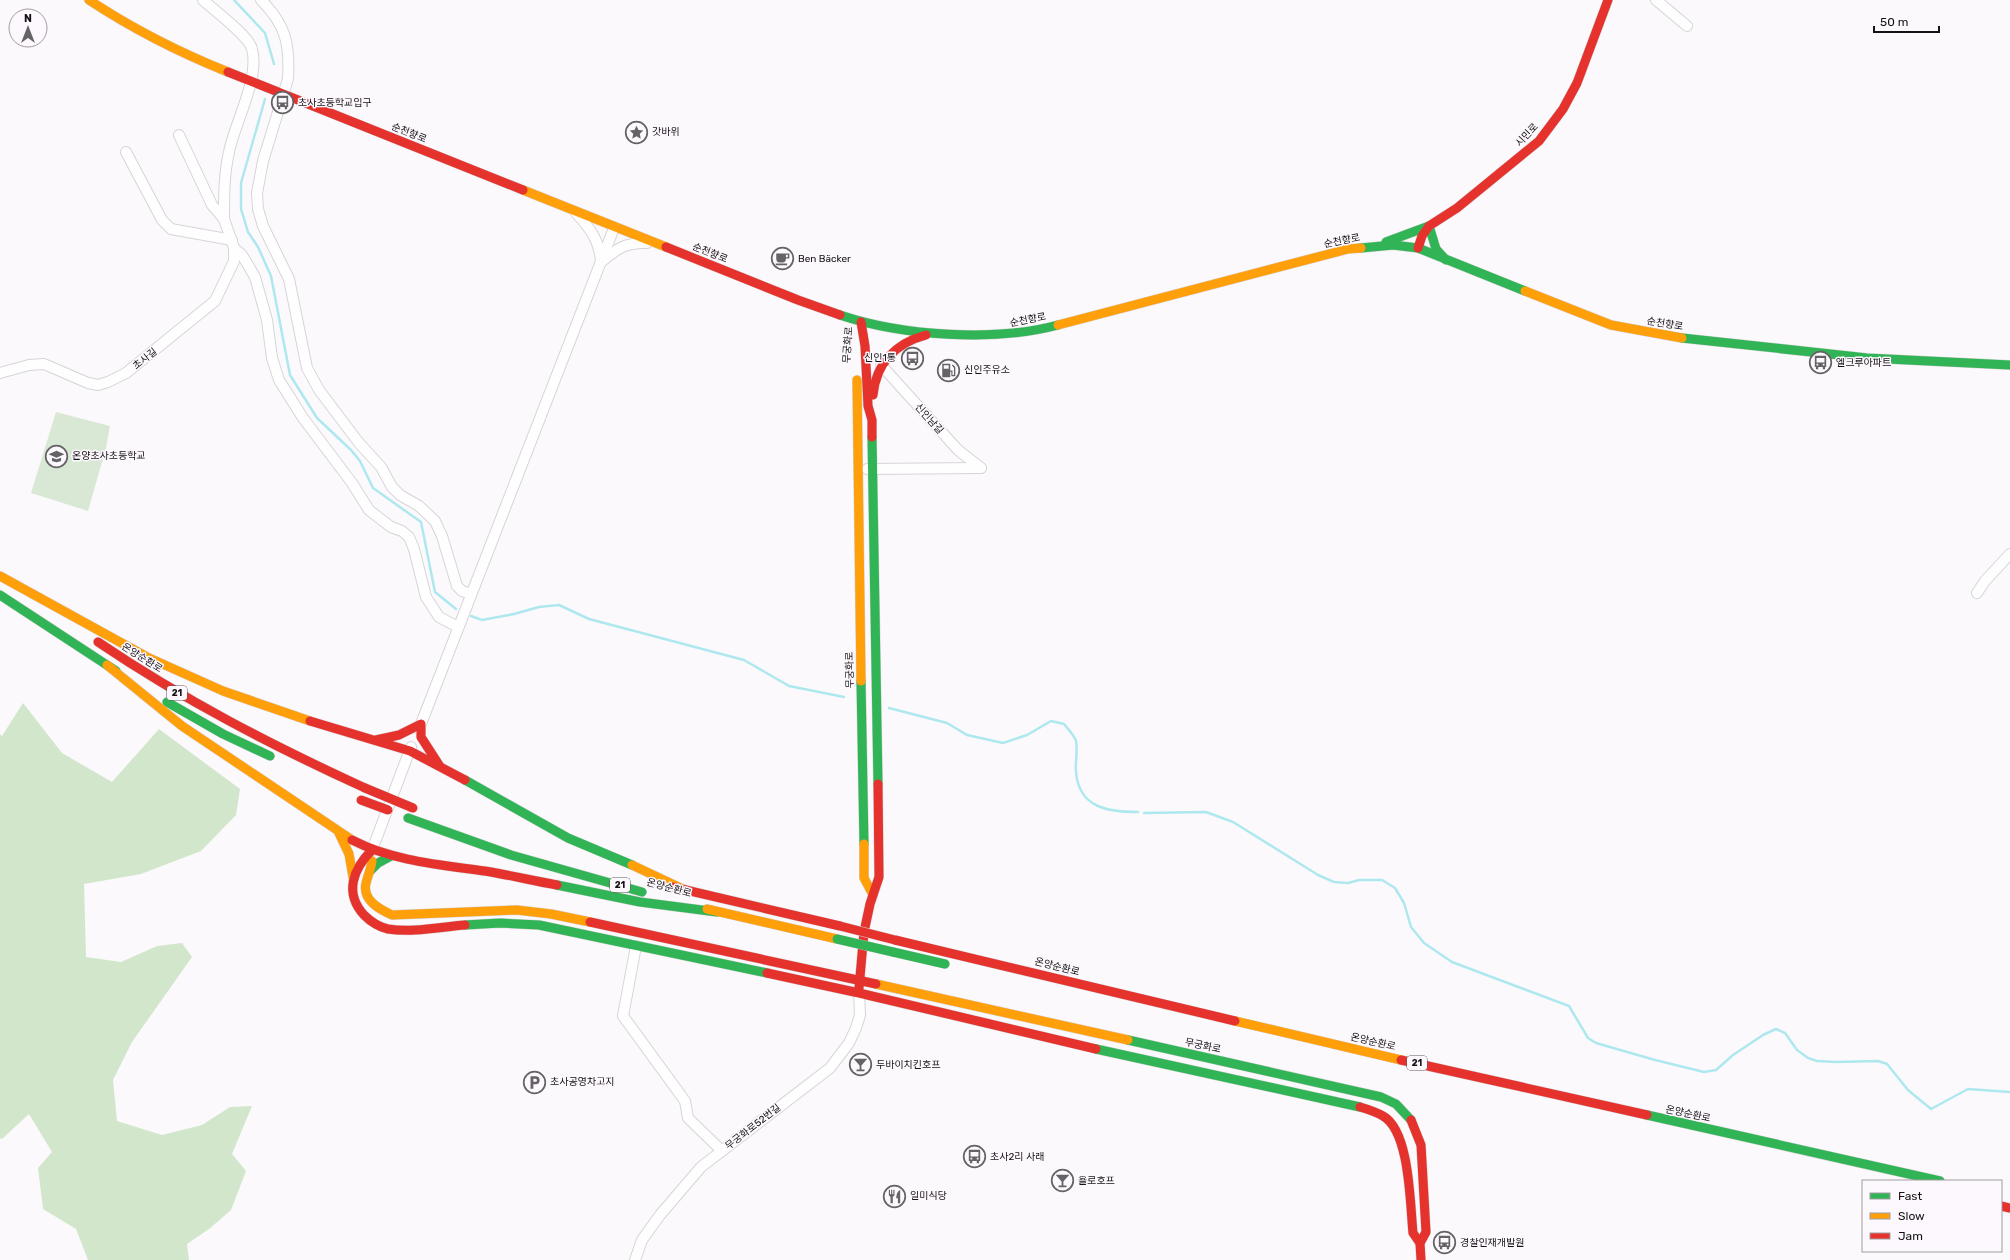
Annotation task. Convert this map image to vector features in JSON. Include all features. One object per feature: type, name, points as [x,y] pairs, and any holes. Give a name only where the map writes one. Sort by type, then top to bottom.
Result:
[{"type":"main road","name":"순천향로","points":[[89,0],[132,28],[191,57],[614,228],[798,300],[861,322],[919,332],[1005,335],[1051,327],[1348,249],[1378,245],[1393,245],[1418,248],[1446,261],[1611,325],[1664,336],[1867,358],[2010,366]]},
{"type":"main road","name":"시민로","points":[[1418,248],[1422,236],[1429,226],[1457,208],[1520,159],[1539,141],[1563,109],[1577,83],[1588,57],[1608,0]]},
{"type":"main road","points":[[1378,245],[1429,226],[1436,249],[1446,261]]},
{"type":"main road","name":"무궁화로","points":[[861,322],[865,346],[868,406],[872,420],[879,878],[872,893],[860,958],[860,993],[1133,1058],[1364,1108],[1384,1116],[1394,1128],[1404,1148],[1412,1233],[1420,1243]]},
{"type":"main road","name":"무궁화로","points":[[861,322],[857,346],[864,878],[872,893]]},
{"type":"main road","points":[[872,420],[873,388],[881,366],[898,346],[921,336],[936,333]]},
{"type":"main road","points":[[0,577],[147,657],[223,691],[333,729],[410,751],[492,794],[568,838],[650,872],[685,890]]},
{"type":"main road","name":"온양순환로","points":[[0,577],[88,636],[184,697],[287,752],[365,788],[417,809]]},
{"type":"main road","name":"21","points":[[0,595],[107,665],[223,734],[280,761]]},
{"type":"main road","points":[[107,665],[182,726],[353,841],[372,850],[391,856],[510,876],[672,908],[717,912]]},
{"type":"main road","points":[[373,740],[387,739],[405,733],[421,724],[421,736],[441,767]]},
{"type":"main road","name":"온양순환로","points":[[358,798],[401,815],[544,865],[717,912],[956,966]]},
{"type":"main road","points":[[338,831],[349,850],[353,864],[352,893],[355,904],[370,920],[382,928],[406,929],[488,923],[539,925],[860,993]]},
{"type":"main road","points":[[372,850],[370,871],[366,885],[367,894],[373,904],[392,915],[504,910],[551,914],[859,980]]},
{"type":"main road","points":[[352,882],[363,858],[372,850]]},
{"type":"main road","points":[[370,871],[378,863],[391,856]]},
{"type":"main road","name":"온양순환로","points":[[641,879],[1393,1058],[1936,1180]]},
{"type":"main road","name":"무궁화로","points":[[859,980],[1366,1093],[1389,1100],[1404,1111],[1418,1132],[1423,1162],[1426,1232],[1420,1243],[1421,1260]]},
{"type":"main road","name":"온양순환로","points":[[1179,1018],[1458,1083]]},
{"type":"street","points":[[203,0],[247,39],[252,48],[254,63],[250,81],[229,150],[224,182],[224,219],[233,244],[242,255],[255,277],[267,320],[272,358],[279,380],[303,418],[352,483],[369,510],[391,527],[402,531],[408,537],[414,549],[426,597],[439,617],[458,627]]},
{"type":"street","points":[[261,0],[275,14],[286,39],[288,54],[288,79],[263,161],[257,193],[258,209],[263,226],[289,279],[307,368],[319,390],[359,443],[381,467],[392,487],[400,495],[420,506],[435,521],[442,536],[457,586],[471,594]]},
{"type":"street","points":[[1656,0],[1687,26]]},
{"type":"street","points":[[179,135],[212,206],[224,219]]},
{"type":"street","points":[[126,152],[162,220],[171,229],[233,244]]},
{"type":"street","points":[[574,212],[590,227],[597,239],[601,262]]},
{"type":"street","points":[[372,850],[614,228]]},
{"type":"street","points":[[601,262],[621,247],[635,242],[655,244]]},
{"type":"street","name":"초사길","points":[[0,373],[29,365],[44,364],[88,383],[98,384],[126,373],[215,301],[234,261],[233,244]]},
{"type":"street","name":"신인남길","points":[[873,469],[981,468],[958,450],[881,366]]},
{"type":"street","points":[[859,469],[873,469]]},
{"type":"street","points":[[1977,593],[1985,581],[2010,554]]},
{"type":"street","points":[[636,946],[623,1016],[685,1101],[688,1118],[722,1151]]},
{"type":"street","name":"무궁화로52번길","points":[[635,1260],[642,1240],[701,1167],[830,1068],[849,1043],[856,1028],[860,1015],[860,993]]},
{"type":"green space","points":[[56,412],[110,426],[106,448],[88,511],[31,493]]},
{"type":"green space","points":[[23,703],[62,753],[112,782],[159,729],[240,789],[236,815],[201,851],[141,874],[84,884],[86,957],[121,962],[157,946],[182,943],[192,957],[132,1042],[113,1080],[117,1121],[162,1135],[202,1125],[230,1107],[252,1106],[232,1154],[246,1171],[231,1210],[209,1229],[187,1244],[189,1260],[88,1260],[76,1229],[43,1209],[38,1168],[52,1152],[29,1114],[2,1139],[0,1138],[0,734],[2,736]]},
{"type":"waterway","points":[[234,0],[265,33],[274,64]]},
{"type":"waterway","points":[[265,99],[241,183],[241,209],[248,232],[258,247],[271,276],[290,375],[317,418],[351,450],[360,461],[373,488],[421,522],[435,592],[456,609]]},
{"type":"waterway","points":[[471,616],[482,620],[514,614],[539,607],[559,605],[589,619],[744,660],[789,686],[844,697]]},
{"type":"waterway","points":[[889,708],[947,723],[967,735],[1003,743],[1027,735],[1051,721],[1064,724],[1073,734],[1076,741],[1076,772],[1078,784],[1083,793],[1097,806],[1116,811],[1138,812]]},
{"type":"waterway","points":[[1144,813],[1206,812],[1233,822],[1318,875],[1334,882],[1348,883],[1359,880],[1382,880],[1395,888],[1404,903],[1411,927],[1424,943],[1452,962],[1569,1006],[1588,1038],[1596,1043],[1704,1072],[1716,1070],[1733,1055],[1763,1035],[1776,1029],[1785,1033],[1797,1050],[1808,1058],[1817,1061],[1878,1061],[1887,1064],[1908,1090],[1931,1109],[1968,1089],[2010,1092]]},
{"type":"traffic: fast","points":[[1386,242],[1429,226],[1436,249],[1446,260]]},
{"type":"traffic: fast","points":[[1361,248],[1393,245],[1418,248],[1525,291]]},
{"type":"traffic: fast","points":[[840,315],[891,328],[949,334],[1006,334],[1058,325]]},
{"type":"traffic: fast","points":[[1682,338],[1867,358],[2010,365]]},
{"type":"traffic: fast","points":[[872,437],[878,784]]},
{"type":"traffic: fast","points":[[0,595],[116,671]]},
{"type":"traffic: fast","points":[[861,681],[864,844]]},
{"type":"traffic: fast","points":[[167,702],[223,734],[270,756]]},
{"type":"traffic: fast","points":[[465,780],[568,838],[632,865]]},
{"type":"traffic: fast","points":[[408,818],[511,855],[642,892]]},
{"type":"traffic: fast","points":[[370,871],[378,863],[391,856]]},
{"type":"traffic: fast","points":[[557,885],[640,902],[717,912]]},
{"type":"traffic: fast","points":[[465,925],[500,923],[539,925],[767,973]]},
{"type":"traffic: fast","points":[[837,939],[893,952]]},
{"type":"traffic: fast","points":[[893,952],[945,964]]},
{"type":"traffic: fast","points":[[1128,1040],[1381,1097],[1396,1104],[1411,1120]]},
{"type":"traffic: fast","points":[[1096,1049],[1360,1107]]},
{"type":"traffic: fast","points":[[1647,1115],[1936,1180]]},
{"type":"traffic: slow","points":[[89,0],[122,21],[156,39],[228,72]]},
{"type":"traffic: slow","points":[[523,190],[666,247]]},
{"type":"traffic: slow","points":[[1058,325],[1348,249],[1361,248]]},
{"type":"traffic: slow","points":[[1525,291],[1611,325],[1682,338]]},
{"type":"traffic: slow","points":[[857,380],[861,681]]},
{"type":"traffic: slow","points":[[0,576],[147,657],[223,691],[310,721]]},
{"type":"traffic: slow","points":[[107,665],[182,726],[352,840]]},
{"type":"traffic: slow","points":[[339,833],[349,854],[353,877]]},
{"type":"traffic: slow","points":[[864,844],[864,878],[872,893]]},
{"type":"traffic: slow","points":[[372,861],[365,889],[369,899],[377,907],[392,915],[517,910],[551,914],[590,922]]},
{"type":"traffic: slow","points":[[632,865],[685,890]]},
{"type":"traffic: slow","points":[[707,909],[837,939]]},
{"type":"traffic: slow","points":[[876,984],[1128,1040]]},
{"type":"traffic: slow","points":[[1235,1021],[1401,1060]]},
{"type":"traffic: jam","points":[[1418,248],[1422,236],[1429,226],[1457,208],[1539,141],[1563,109],[1577,83],[1608,0]]},
{"type":"traffic: jam","points":[[228,72],[523,190]]},
{"type":"traffic: jam","points":[[666,247],[798,300],[840,315]]},
{"type":"traffic: jam","points":[[861,322],[865,346],[868,406],[872,420],[872,437]]},
{"type":"traffic: jam","points":[[873,395],[878,373],[889,356],[905,343],[926,335]]},
{"type":"traffic: jam","points":[[98,642],[130,663],[228,721],[365,788]]},
{"type":"traffic: jam","points":[[310,721],[410,751],[465,780]]},
{"type":"traffic: jam","points":[[376,740],[399,735],[421,724],[421,737],[439,765]]},
{"type":"traffic: jam","points":[[859,988],[864,932],[870,904],[879,877],[878,784]]},
{"type":"traffic: jam","points":[[365,788],[413,808]]},
{"type":"traffic: jam","points":[[361,800],[388,810]]},
{"type":"traffic: jam","points":[[352,840],[385,853],[420,862],[491,872],[557,885]]},
{"type":"traffic: jam","points":[[372,850],[360,865],[353,881],[354,898],[358,907],[369,920],[381,927],[397,930],[416,930],[465,925]]},
{"type":"traffic: jam","points":[[673,887],[840,926]]},
{"type":"traffic: jam","points":[[590,922],[876,984]]},
{"type":"traffic: jam","points":[[840,926],[895,940]]},
{"type":"traffic: jam","points":[[895,940],[1235,1021]]},
{"type":"traffic: jam","points":[[767,973],[859,993],[1096,1049]]},
{"type":"traffic: jam","points":[[1401,1060],[1647,1115]]},
{"type":"traffic: jam","points":[[1360,1107],[1383,1116],[1392,1124],[1399,1137],[1404,1152],[1407,1169],[1413,1233],[1420,1243]]},
{"type":"traffic: jam","points":[[1411,1120],[1421,1145],[1426,1232],[1420,1243],[1421,1260]]},
{"type":"traffic: jam","points":[[2002,1206],[2010,1208]]},
{"type":"place","name":"초사초등학교입구","points":[[282,103]]},
{"type":"place","name":"갓바위","points":[[636,132]]},
{"type":"place","name":"Ben Bäcker","points":[[783,259]]},
{"type":"place","name":"신인1통","points":[[912,358]]},
{"type":"place","name":"엘크루아파트","points":[[1821,363]]},
{"type":"place","name":"신인주유소","points":[[949,370]]},
{"type":"place","name":"온양초사초등학교","points":[[56,456]]},
{"type":"place","name":"두바이치킨호프","points":[[860,1065]]},
{"type":"place","name":"초사공영차고지","points":[[535,1082]]},
{"type":"place","name":"초사2리 사래","points":[[975,1157]]},
{"type":"place","name":"욜로호프","points":[[1062,1181]]},
{"type":"place","name":"일미식당","points":[[894,1196]]},
{"type":"place","name":"경찰인재개발원","points":[[1444,1243]]}]
